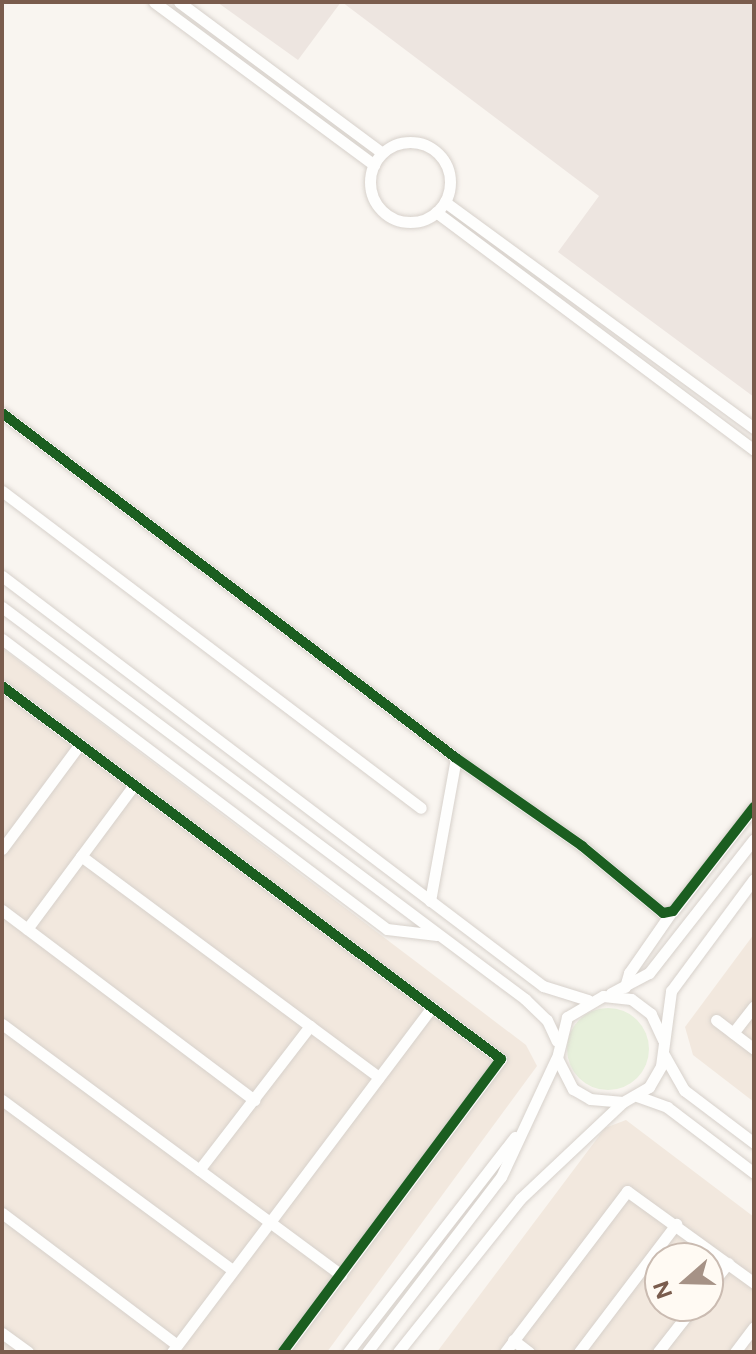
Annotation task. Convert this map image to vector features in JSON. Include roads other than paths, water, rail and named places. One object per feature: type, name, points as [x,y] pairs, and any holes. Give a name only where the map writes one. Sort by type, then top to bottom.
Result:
[{"type":"street","points":[[154,2],[374,165]]},
{"type":"street","points":[[179,2],[382,153]]},
{"type":"street","points":[[405,142],[418,142],[440,155],[450,178],[445,202],[436,212],[411,222],[386,213],[372,191],[374,165],[382,153],[405,142]]},
{"type":"street","points":[[445,202],[754,428]]},
{"type":"street","points":[[436,212],[754,450]]},
{"type":"street","points":[[2,413],[456,758],[670,914]]},
{"type":"street","points":[[2,491],[421,808]]},
{"type":"street","points":[[2,576],[543,986],[588,1000]]},
{"type":"street","points":[[2,623],[6,610],[525,999],[547,1020],[557,1041]]},
{"type":"street","points":[[2,639],[387,929],[437,935]]},
{"type":"street","points":[[4,693],[80,744],[502,1061],[283,1352]]},
{"type":"street","points":[[2,849],[80,744]]},
{"type":"street","points":[[430,901],[456,758]]},
{"type":"street","points":[[27,929],[134,785]]},
{"type":"street","points":[[625,987],[629,973],[670,914],[754,807]]},
{"type":"street","points":[[367,1352],[501,1177],[533,1115],[557,1058],[557,1041],[567,1017],[588,1000],[625,987],[649,973],[754,839]]},
{"type":"street","points":[[81,856],[379,1077]]},
{"type":"street","points":[[398,1352],[520,1199],[623,1102],[637,1096],[661,1066],[671,991],[754,879]]},
{"type":"street","points":[[2,910],[254,1100]]},
{"type":"street","points":[[603,996],[631,999],[651,1014],[684,1090],[754,1143]]},
{"type":"street","points":[[733,1033],[754,1006]]},
{"type":"street","points":[[2,1213],[175,1348],[432,1007]]},
{"type":"street","points":[[716,1020],[754,1049]]},
{"type":"street","points":[[2,1024],[341,1275]]},
{"type":"street","points":[[199,1170],[310,1026]]},
{"type":"street","points":[[557,1058],[573,1089],[590,1099],[623,1102]]},
{"type":"street","points":[[637,1096],[667,1107],[754,1173]]},
{"type":"street","points":[[2,1100],[233,1270]]},
{"type":"street","points":[[348,1352],[533,1115]]},
{"type":"street","points":[[505,1352],[627,1191],[754,1283]]},
{"type":"street","points":[[579,1352],[676,1224]]},
{"type":"street","points":[[724,1268],[728,1263]]},
{"type":"street","points":[[658,1352],[681,1322]]},
{"type":"street","points":[[735,1352],[754,1327]]},
{"type":"street","points":[[2,1333],[28,1352]]},
{"type":"street","points":[[513,1340],[529,1352]]}]
